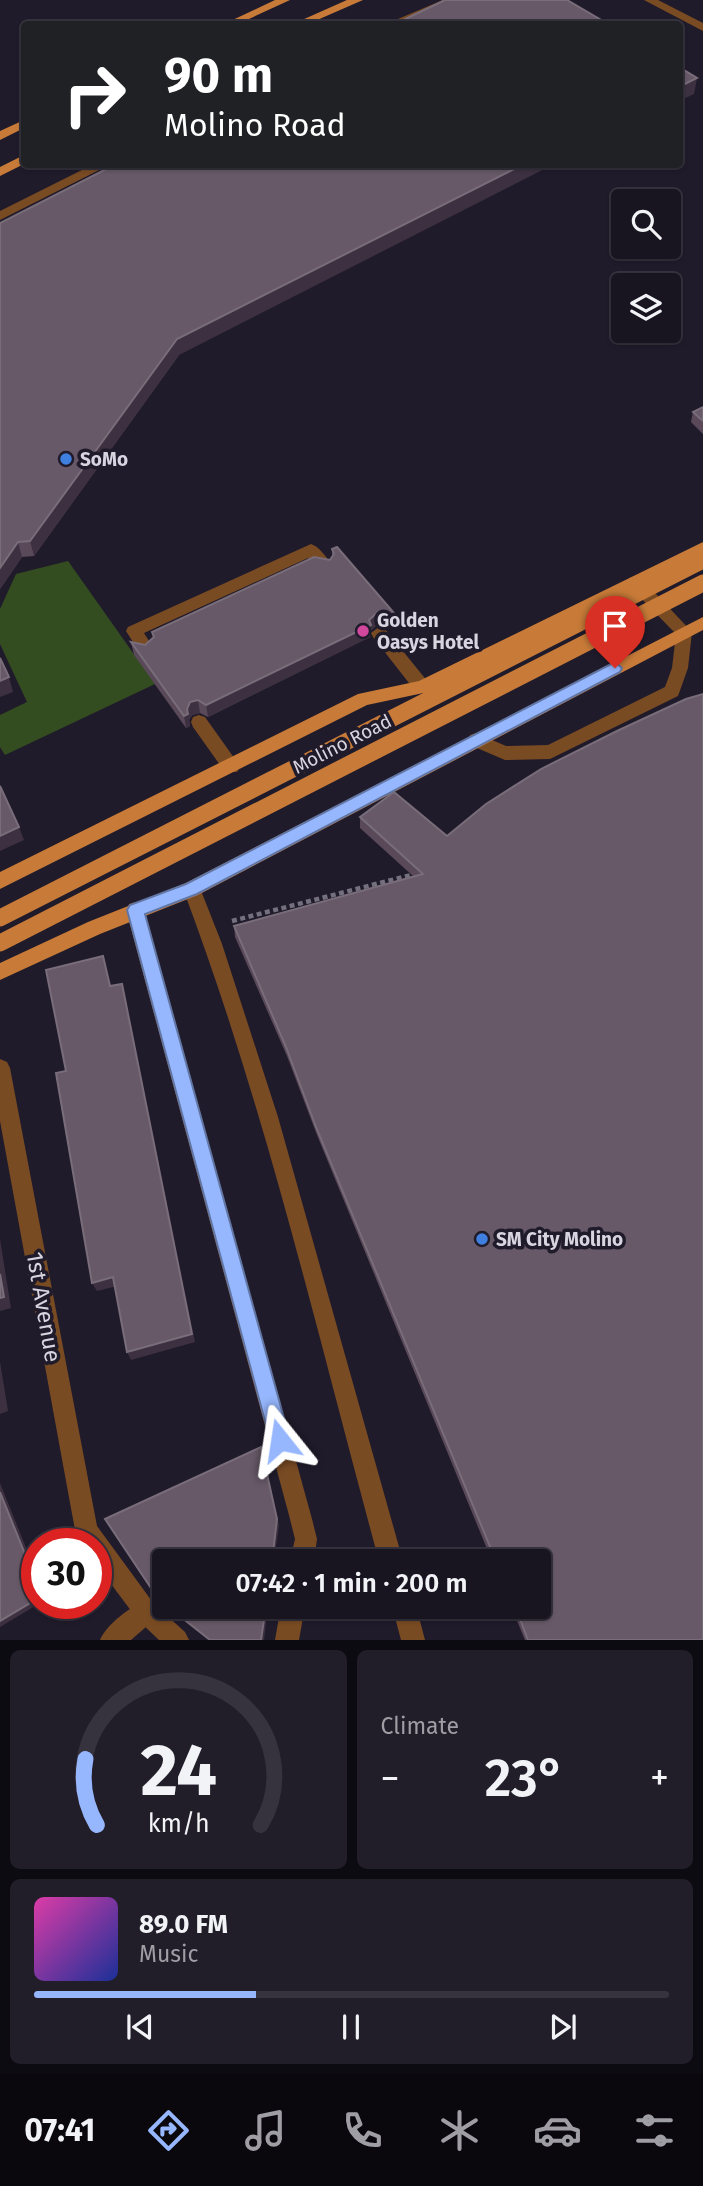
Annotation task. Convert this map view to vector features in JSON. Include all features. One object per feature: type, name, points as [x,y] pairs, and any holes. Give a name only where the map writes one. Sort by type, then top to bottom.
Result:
[{"type":"main road","points":[[236,21],[256,0]]},
{"type":"main road","points":[[238,21],[284,0]]},
{"type":"main road","points":[[306,21],[357,0]]},
{"type":"main road","points":[[0,136],[21,126]]},
{"type":"main road","points":[[0,172],[21,161]]},
{"type":"main road","name":"Molino Road","points":[[0,881],[364,699],[422,688],[703,548]]},
{"type":"main road","name":"Molino Road","points":[[0,918],[703,560]]},
{"type":"main road","name":"Molino Road","points":[[0,943],[703,583]]},
{"type":"main road","points":[[0,972],[135,910],[191,889],[703,623]]},
{"type":"street","points":[[400,21],[453,0]]},
{"type":"street","points":[[650,0],[703,27]]},
{"type":"street","points":[[0,216],[97,168]]},
{"type":"street","points":[[146,649],[134,631],[311,550],[324,566]]},
{"type":"street","points":[[476,740],[505,753],[550,752],[672,691],[680,668],[684,632],[635,582]]},
{"type":"street","points":[[379,633],[422,688]]},
{"type":"street","points":[[199,722],[231,767]]},
{"type":"street","points":[[191,889],[207,928],[268,1117],[388,1549]]},
{"type":"street","points":[[135,910],[301,1519],[306,1539],[304,1549]]},
{"type":"street","name":"1st Avenue","points":[[0,1068],[86,1528]]},
{"type":"street","name":"1st Avenue","points":[[112,1566],[146,1612],[177,1640]]},
{"type":"street","points":[[112,1640],[146,1612]]},
{"type":"street","points":[[287,1640],[291,1619]]},
{"type":"street","points":[[407,1619],[413,1640]]},
{"type":"path","points":[[207,928],[411,874]]},
{"type":"green space","points":[[68,561],[155,684],[5,755],[0,747],[0,715],[27,702],[0,644],[0,609],[16,574]]},
{"type":"building","points":[[445,0],[567,0],[603,21],[401,21]]},
{"type":"building","points":[[683,69],[697,78],[683,85]]},
{"type":"building","name":"SoMo","points":[[108,168],[516,168],[177,339],[30,541],[18,542],[0,568],[0,223]]},
{"type":"building","points":[[703,407],[703,421],[693,412]]},
{"type":"building","points":[[337,547],[394,613],[389,616],[378,612],[369,620],[371,625],[206,705],[198,700],[190,702],[188,714],[184,716],[131,642],[145,645],[154,637],[152,632],[314,557],[330,560],[334,554],[332,549]]},
{"type":"building","points":[[0,658],[9,677],[0,681]]},
{"type":"building","name":"SM City Molino","points":[[703,694],[703,1640],[528,1640],[520,1619],[551,1619],[551,1549],[491,1549],[234,926],[423,874],[360,817],[394,792],[447,836],[486,804],[541,769],[686,699]]},
{"type":"building","points":[[0,786],[19,827],[0,836]]},
{"type":"building","points":[[103,956],[110,986],[122,984],[192,1334],[127,1352],[113,1277],[92,1283],[56,1073],[66,1071],[46,970]]},
{"type":"building","points":[[0,1274],[4,1297],[0,1298]]},
{"type":"building","points":[[261,1447],[277,1519],[273,1549],[152,1549],[152,1590],[105,1519]]},
{"type":"building","points":[[0,1492],[21,1544],[21,1609],[0,1621]]},
{"type":"building","points":[[183,1619],[264,1619],[261,1640],[210,1640]]},
{"type":"place","name":"SoMo","points":[[66,459]]},
{"type":"place","name":"Golden Oasys Hotel","points":[[363,631]]},
{"type":"place","name":"SM City Molino","points":[[482,1239]]},
{"type":"route","points":[[280,1440],[135,910],[191,889],[615,668]]}]
